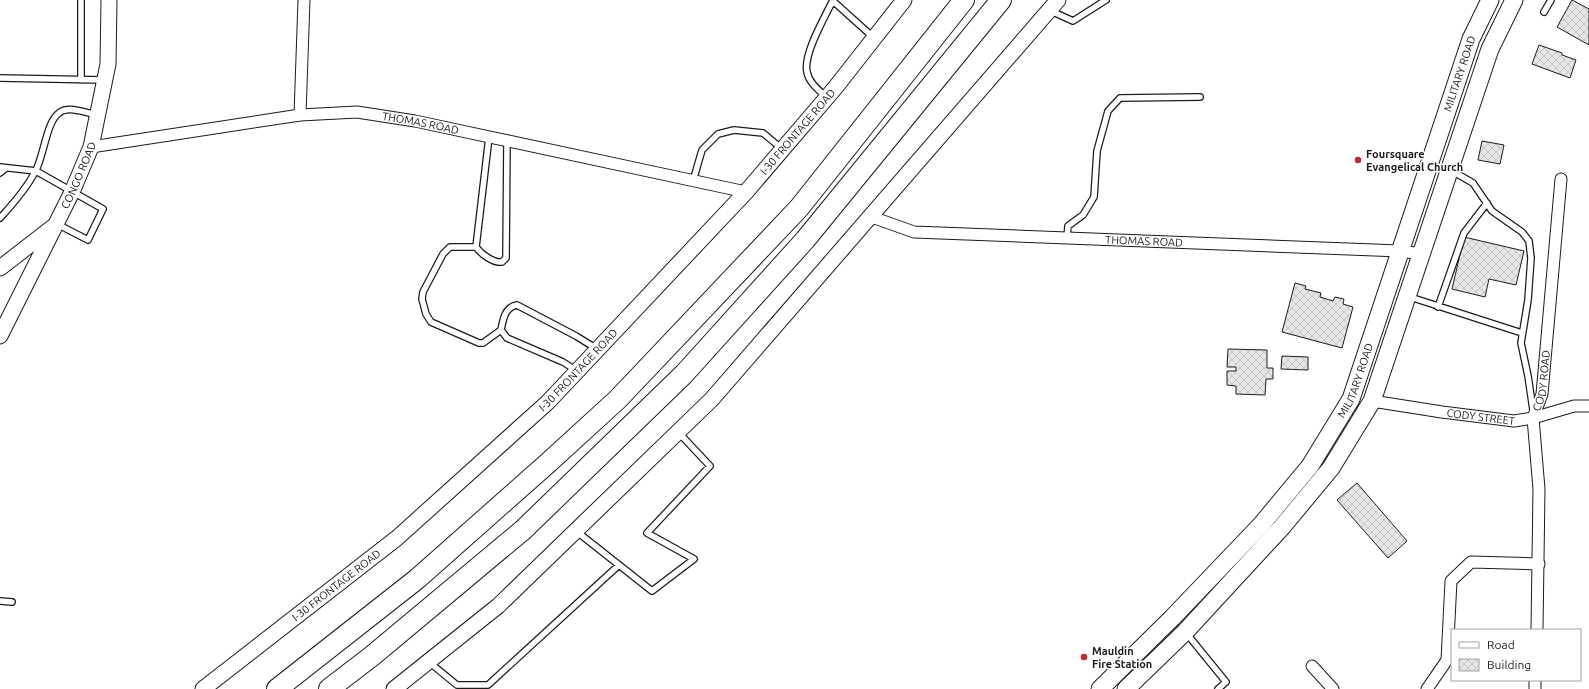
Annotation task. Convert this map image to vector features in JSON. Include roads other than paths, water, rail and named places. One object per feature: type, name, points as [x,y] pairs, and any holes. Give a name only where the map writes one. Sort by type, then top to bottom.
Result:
[{"type":"highway","points":[[277,689],[417,578],[548,463],[618,399],[799,208],[964,0]]},
{"type":"highway","points":[[329,689],[372,656],[523,530],[684,374],[805,240],[1001,0]]},
{"type":"main road","name":"CONGO ROAD","points":[[0,336],[57,224],[91,147],[108,64],[108,0]]},
{"type":"main road","name":"I-30 FRONTAGE ROAD","points":[[203,689],[397,538],[548,402],[746,192],[826,98],[904,0]]},
{"type":"main road","name":"MILITARY ROAD","points":[[1109,686],[1261,525],[1310,466],[1351,399],[1471,39],[1490,0]]},
{"type":"main road","name":"MILITARY ROAD","points":[[1126,689],[1185,632],[1282,527],[1331,468],[1372,401],[1490,49],[1514,0]]},
{"type":"main road","points":[[394,689],[498,606],[712,399],[1053,5]]},
{"type":"main road","points":[[0,268],[57,224]]},
{"type":"street","points":[[300,115],[304,0]]},
{"type":"street","name":"THOMAS ROAD","points":[[91,147],[300,115],[357,112],[416,121],[746,192]]},
{"type":"street","name":"CODY ROAD","points":[[1537,629],[1539,489],[1533,418],[1542,394],[1561,179]]},
{"type":"street","name":"THOMAS ROAD","points":[[869,216],[914,232],[1400,251],[1422,254]]},
{"type":"street","name":"CODY STREET","points":[[1372,401],[1514,421],[1533,418],[1574,406],[1589,406]]},
{"type":"street","points":[[1427,689],[1447,660],[1451,581],[1471,562],[1539,564]]},
{"type":"street","points":[[1312,666],[1333,689]]},
{"type":"lane","points":[[81,0],[82,80]]},
{"type":"lane","points":[[1053,5],[1073,21],[1106,0]]},
{"type":"lane","points":[[1544,12],[1551,0]]},
{"type":"lane","points":[[826,98],[813,84],[807,72],[808,52],[833,1],[874,38]]},
{"type":"lane","points":[[0,78],[105,80]]},
{"type":"lane","points":[[1067,238],[1068,226],[1083,215],[1094,196],[1097,151],[1108,111],[1120,98],[1200,97]]},
{"type":"lane","points":[[0,218],[13,204],[36,171],[52,120],[59,112],[71,110],[98,115]]},
{"type":"lane","points":[[693,181],[702,150],[718,134],[734,130],[764,134],[782,149]]},
{"type":"lane","points":[[489,137],[476,247],[481,253],[499,262],[502,262],[506,258],[507,141]]},
{"type":"lane","points":[[0,173],[3,168],[36,171],[104,209],[88,240],[57,224]]},
{"type":"lane","points":[[1450,170],[1473,183],[1492,211],[1522,232],[1528,242],[1531,258],[1528,300],[1521,343],[1532,398],[1533,418]]},
{"type":"lane","points":[[1438,307],[1464,232],[1487,203]]},
{"type":"lane","points":[[476,247],[450,247],[443,254],[422,292],[422,299],[426,314],[431,322],[479,343],[483,343],[501,330],[507,310],[512,306],[517,305],[598,349]]},
{"type":"lane","points":[[1408,296],[1438,307],[1522,333]]},
{"type":"lane","points":[[501,330],[507,338],[563,362],[577,372]]},
{"type":"lane","points":[[576,530],[652,591],[694,559],[646,533],[710,466],[677,432]]},
{"type":"lane","points":[[428,662],[457,684],[488,685],[619,565]]},
{"type":"lane","points":[[0,601],[12,602]]},
{"type":"lane","points":[[1185,632],[1226,682],[1218,689]]},
{"type":"place","name":"Foursquare Evangelical Church","points":[[1358,160]]},
{"type":"place","name":"Mauldin Fire Station","points":[[1084,657]]}]
